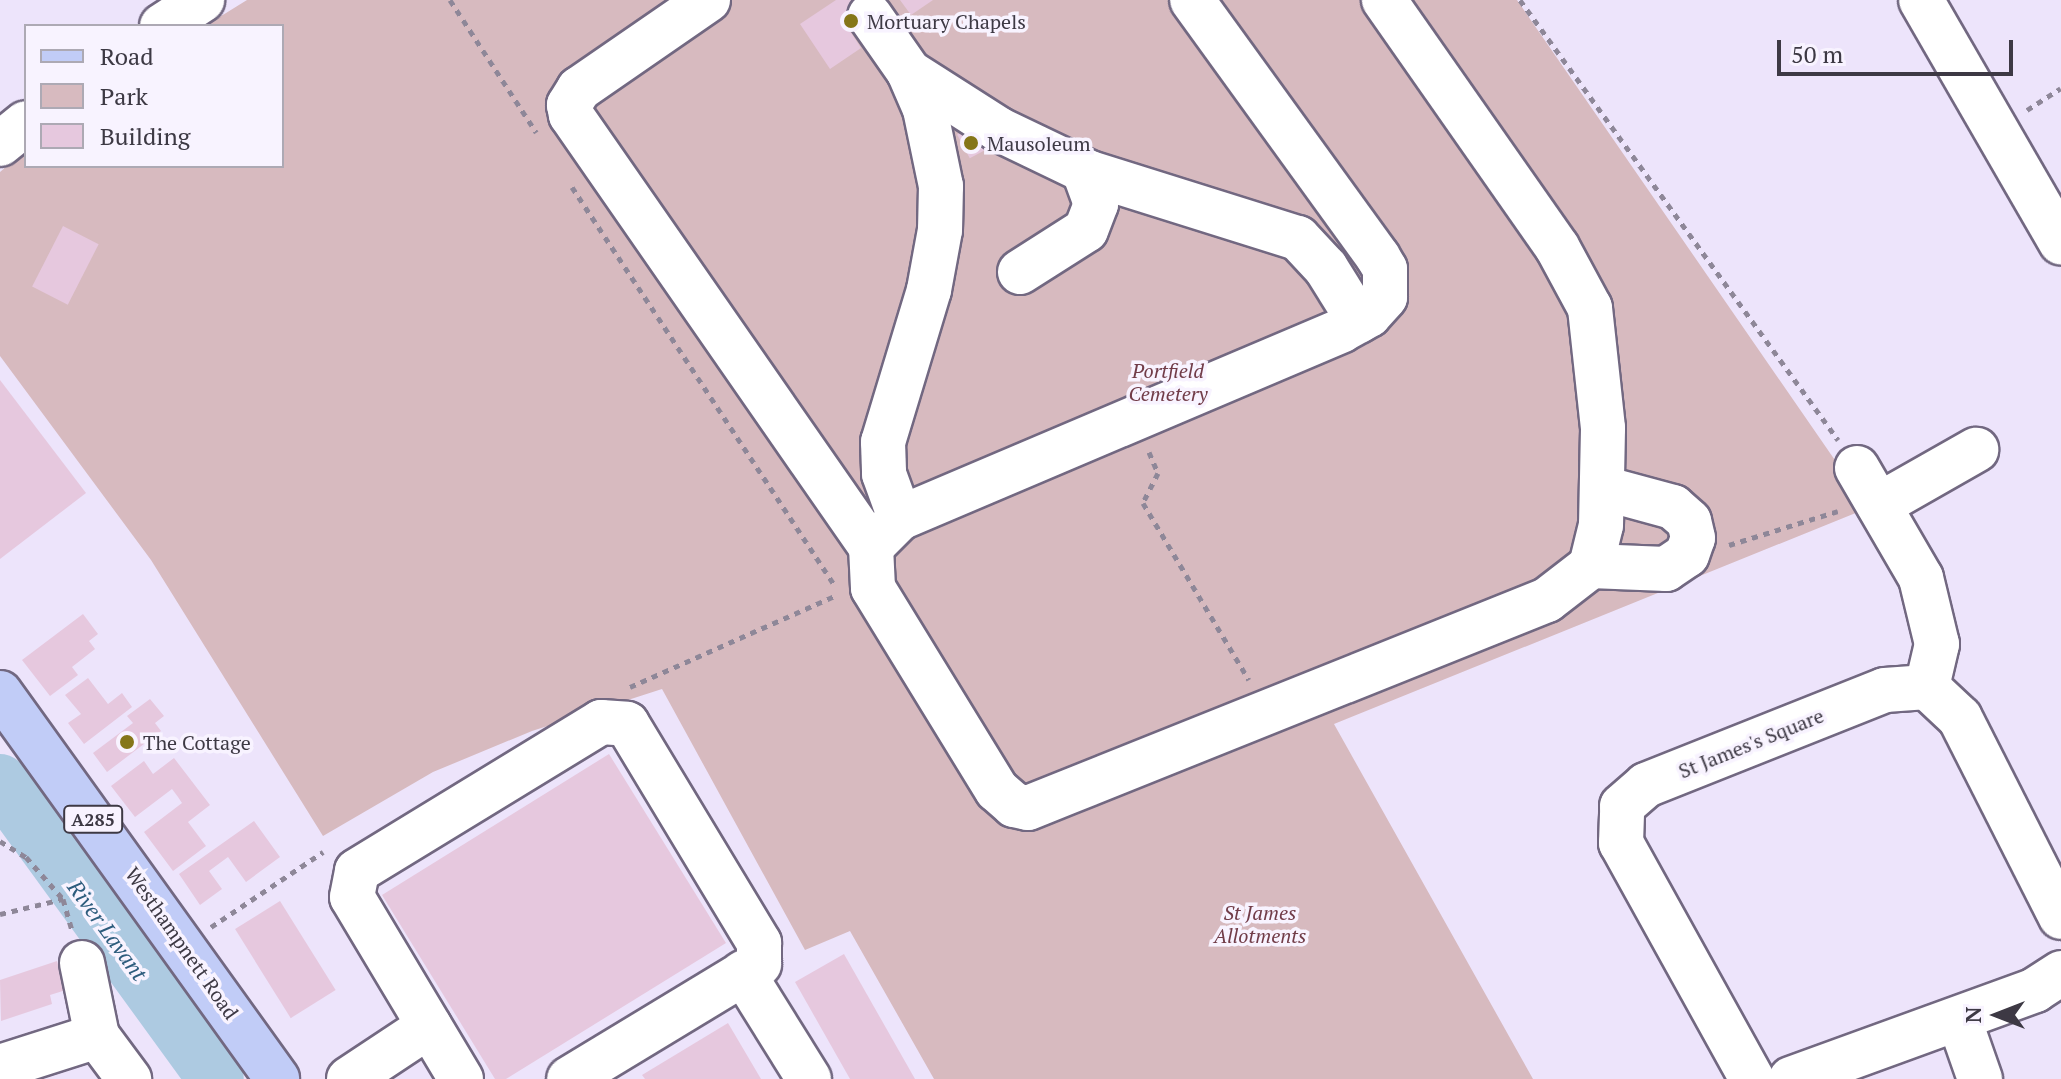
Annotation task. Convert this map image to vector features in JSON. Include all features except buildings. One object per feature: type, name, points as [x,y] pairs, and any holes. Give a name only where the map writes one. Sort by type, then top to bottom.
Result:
[{"type":"main road","name":"Westhampnett Road","points":[[0,693],[277,1079]]},
{"type":"street","points":[[165,24],[202,0]]},
{"type":"street","points":[[708,0],[579,89],[569,105],[571,115],[885,533]]},
{"type":"street","points":[[885,533],[1135,418],[1359,321],[1385,297],[1385,269],[1378,257],[1192,0]]},
{"type":"street","points":[[1384,0],[1582,289],[1599,359],[1603,488],[1591,566]]},
{"type":"street","points":[[1921,0],[2061,242]]},
{"type":"street","points":[[870,16],[909,72],[934,135],[941,212],[929,290],[883,442],[885,533],[873,588],[880,605],[997,790],[1014,805],[1042,805],[1266,709],[1547,600],[1591,566],[1666,569],[1687,555],[1693,538],[1689,521],[1673,507],[1603,488]]},
{"type":"street","points":[[909,72],[998,129],[1084,171],[1298,238],[1326,268],[1359,321]]},
{"type":"street","points":[[0,144],[24,125]]},
{"type":"street","points":[[1020,272],[1086,230],[1096,204],[1084,171]]},
{"type":"street","points":[[1976,450],[1871,491],[1921,578],[1932,614],[1937,644],[1927,687],[1960,718],[2061,917]]},
{"type":"street","name":"St James's Square","points":[[1752,1079],[1621,843],[1622,806],[1646,785],[1885,690],[1927,687]]},
{"type":"street","points":[[461,1079],[410,1050],[352,897],[357,871],[601,722],[627,724],[759,943],[759,964],[586,1074]]},
{"type":"street","points":[[82,963],[97,1036],[129,1079]]},
{"type":"street","points":[[743,973],[809,1079]]},
{"type":"street","points":[[1791,1079],[2035,990],[2061,973]]},
{"type":"street","points":[[1959,1019],[1980,1079]]},
{"type":"street","points":[[0,1067],[97,1036]]},
{"type":"street","points":[[349,1079],[410,1050]]},
{"type":"path","points":[[450,0],[543,143]]},
{"type":"path","points":[[1523,1],[1871,491],[1729,545],[1693,538]]},
{"type":"path","points":[[568,182],[840,594],[654,676]]},
{"type":"path","points":[[1135,418],[1158,473],[1143,503],[1266,709]]},
{"type":"path","points":[[0,841],[26,857],[63,899],[0,914]]},
{"type":"green space","points":[[247,0],[1517,0],[1868,508],[1334,724],[1533,1079],[934,1079],[850,931],[805,950],[662,689],[532,731],[433,772],[323,836],[151,560],[0,356],[0,172],[24,152],[24,168],[284,168],[284,24],[208,24]]},
{"type":"waterway","name":"River Lavant","points":[[0,782],[216,1079]]},
{"type":"place","name":"Mortuary Chapels","points":[[851,21]]},
{"type":"place","name":"Mausoleum","points":[[971,143]]},
{"type":"place","name":"The Cottage","points":[[127,742]]},
{"type":"park label","name":"Portfield Cemetery","points":[[1168,382]]},
{"type":"park label","name":"St James Allotments","points":[[1260,924]]}]
